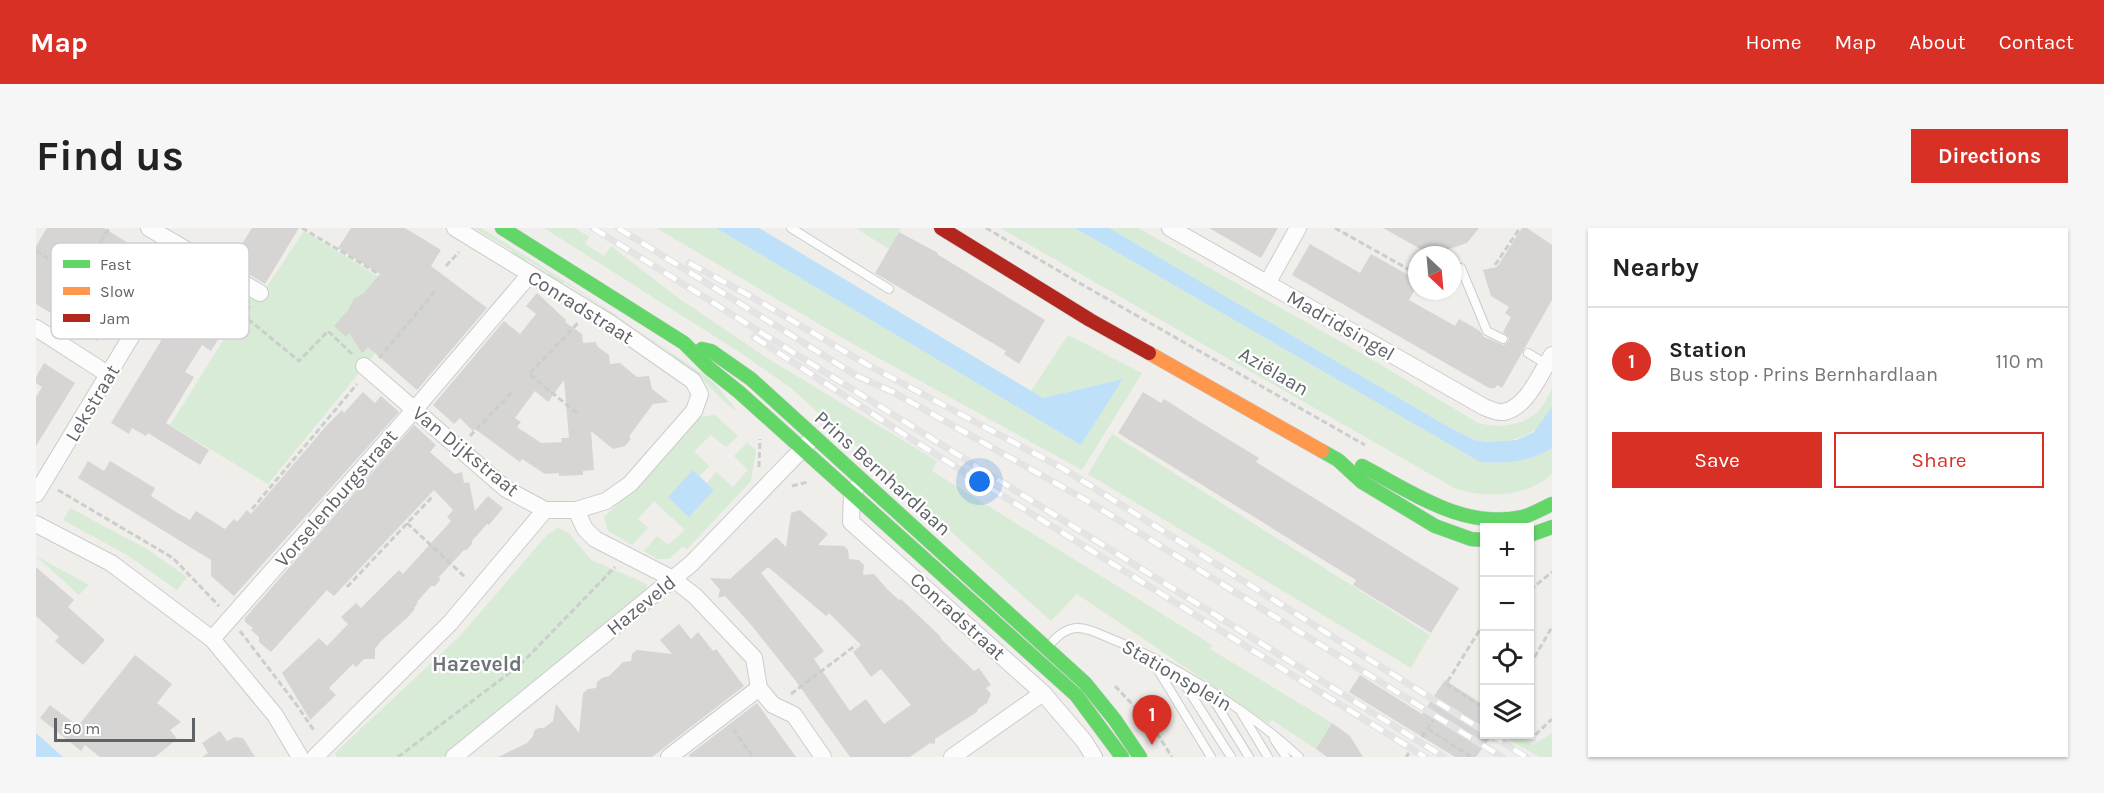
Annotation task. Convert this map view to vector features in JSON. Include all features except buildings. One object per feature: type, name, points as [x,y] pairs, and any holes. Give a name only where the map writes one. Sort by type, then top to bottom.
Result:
[{"type":"main road","name":"Prins Bernhardlaan","points":[[502,228],[684,343],[711,351],[752,379],[808,443],[1087,685],[1115,720],[1140,757]]},
{"type":"main road","points":[[941,228],[1090,320],[1338,460],[1362,482],[1435,526],[1471,539],[1480,540]]},
{"type":"main road","points":[[1338,460],[1366,467],[1455,514],[1484,520],[1523,517],[1552,504]]},
{"type":"main road","name":"Prins Bernhardlaan","points":[[858,487],[1037,661],[1076,695],[1122,757]]},
{"type":"main road","points":[[1534,534],[1552,527]]},
{"type":"street","points":[[149,228],[174,243]]},
{"type":"street","name":"Conradstraat","points":[[455,228],[590,310],[693,381],[700,394],[694,411],[630,484],[606,501],[576,510]]},
{"type":"street","name":"Madridsingel","points":[[1170,228],[1485,407],[1501,412],[1514,408],[1523,401],[1549,360]]},
{"type":"street","points":[[1268,282],[1298,228]]},
{"type":"street","name":"Vorselenburgstraat","points":[[212,639],[415,409],[530,274]]},
{"type":"street","points":[[249,292],[256,297]]},
{"type":"street","points":[[53,339],[109,375]]},
{"type":"street","name":"Lekstraat","points":[[40,488],[130,339]]},
{"type":"street","name":"Van Dijkstraat","points":[[366,368],[506,489],[545,510],[576,510]]},
{"type":"street","name":"Hazeveld","points":[[454,757],[692,564],[808,443]]},
{"type":"street","name":"Conradstraat","points":[[858,487],[851,522],[1043,693]]},
{"type":"street","points":[[320,752],[450,623],[545,510]]},
{"type":"street","points":[[576,510],[585,529],[594,539],[673,579],[695,596],[754,658],[759,688],[773,705],[794,715],[823,757]]},
{"type":"street","points":[[36,524],[111,563],[212,639],[275,715],[300,757]]},
{"type":"street","points":[[669,757],[759,688]]},
{"type":"street","points":[[952,757],[1043,693],[1084,741],[1094,757]]},
{"type":"lane","points":[[797,230],[889,289]]},
{"type":"lane","points":[[1462,270],[1487,331],[1503,339]]},
{"type":"lane","points":[[1528,353],[1549,360]]},
{"type":"lane","name":"Stationsplein","points":[[1047,648],[1057,635],[1078,628],[1131,646],[1240,711],[1299,757]]},
{"type":"lane","points":[[1037,661],[1047,648]]},
{"type":"lane","points":[[1149,657],[1211,757]]},
{"type":"lane","points":[[1177,672],[1231,757]]},
{"type":"lane","points":[[1208,691],[1249,757]]},
{"type":"lane","points":[[1240,711],[1268,757]]},
{"type":"lane","points":[[1271,734],[1286,757]]},
{"type":"path","points":[[100,243],[109,228]]},
{"type":"path","points":[[302,228],[379,273]]},
{"type":"path","name":"Aziëlaan","points":[[986,228],[1084,286],[1372,448]]},
{"type":"path","points":[[1335,228],[1408,269]]},
{"type":"path","points":[[1495,265],[1520,228]]},
{"type":"path","points":[[36,251],[51,260]]},
{"type":"path","points":[[252,509],[366,368],[437,289]]},
{"type":"path","points":[[249,307],[256,297]]},
{"type":"path","points":[[577,413],[529,374],[590,310]]},
{"type":"path","points":[[40,331],[51,316]]},
{"type":"path","points":[[249,320],[299,361],[328,331],[366,368]]},
{"type":"path","points":[[459,449],[512,392]]},
{"type":"path","points":[[40,488],[173,558],[230,618],[296,704],[320,752]]},
{"type":"path","points":[[347,587],[433,496]]},
{"type":"path","points":[[407,523],[478,589]]},
{"type":"path","points":[[398,757],[520,665],[627,555]]},
{"type":"path","points":[[1534,587],[1552,572]]},
{"type":"path","points":[[1534,658],[1552,627]]},
{"type":"path","points":[[1480,631],[1446,684],[1480,705]]},
{"type":"path","points":[[776,706],[856,645]]},
{"type":"path","points":[[723,716],[753,757]]},
{"type":"path","points":[[1534,736],[1552,718]]},
{"type":"path","points":[[1422,737],[1433,720]]},
{"type":"path","points":[[1428,729],[1471,757]]},
{"type":"path","points":[[1406,757],[1409,753]]},
{"type":"green space","points":[[474,228],[481,228],[618,316],[616,319],[601,309],[603,307],[564,282],[562,285],[547,276],[548,273],[526,259],[524,262],[511,254],[512,251]]},
{"type":"green space","points":[[544,228],[575,228],[589,237],[585,244],[604,256],[611,246],[677,297],[767,358],[937,461],[932,471],[1212,645],[1210,649],[1332,723],[1316,749],[1272,720],[1269,724],[1077,594],[1051,621],[792,389],[744,355]]},
{"type":"green space","points":[[656,228],[716,228],[1081,445],[1123,379],[1043,398],[1031,391],[1068,335],[1142,373],[1082,470],[853,344]]},
{"type":"green space","points":[[901,228],[889,249],[857,229]]},
{"type":"green space","points":[[1000,228],[1075,228],[1480,462],[1518,461],[1552,448],[1552,474],[1530,488],[1506,494],[1481,494],[1456,489]]},
{"type":"green space","points":[[1109,228],[1138,228],[1361,353],[1478,423],[1503,426],[1519,423],[1540,409],[1552,388],[1552,407],[1540,426],[1520,437],[1497,442],[1471,439]]},
{"type":"green space","points":[[304,231],[418,301],[268,484],[170,425],[224,339],[249,339],[249,299],[253,293],[260,297]]},
{"type":"green space","points":[[628,323],[707,377],[738,412],[723,401],[684,363],[682,366],[670,357],[672,354]]},
{"type":"green space","points":[[715,415],[738,436],[726,447],[711,435],[694,451],[709,466],[700,476],[693,470],[689,517],[714,490],[707,483],[716,472],[733,487],[748,470],[734,456],[747,443],[756,450],[751,481],[687,549],[683,546],[669,559],[657,559],[644,551],[657,536],[668,545],[685,530],[654,501],[638,519],[648,528],[632,545],[608,531],[604,517],[631,492],[699,417]]},
{"type":"green space","points":[[1112,434],[1430,635],[1411,668],[1088,474]]},
{"type":"green space","points":[[70,508],[147,549],[187,577],[177,590],[127,555],[63,520]]},
{"type":"green space","points":[[558,528],[569,533],[591,560],[647,584],[645,594],[444,757],[337,757],[335,753],[460,636],[547,535]]},
{"type":"green space","points":[[36,556],[89,585],[79,595]]},
{"type":"green space","points":[[1552,733],[1552,757],[1540,757],[1509,740],[1523,739],[1533,745]]},
{"type":"water","points":[[716,228],[759,228],[1043,398],[1123,379],[1081,445]]},
{"type":"water","points":[[1075,228],[1109,228],[1474,440],[1488,442],[1517,440],[1534,432],[1552,407],[1552,448],[1518,461],[1480,462]]},
{"type":"water","points":[[693,470],[714,490],[689,517],[668,497]]},
{"type":"water","points":[[36,733],[63,757],[36,757]]},
{"type":"railway","points":[[593,228],[1444,757]]},
{"type":"railway","points":[[618,228],[857,376],[893,392],[1091,503],[1502,757]]},
{"type":"railway","points":[[689,263],[866,364],[1062,468],[1480,729]]},
{"type":"railway","points":[[754,337],[919,444],[1425,757]]},
{"type":"railway","points":[[1498,739],[1526,757]]},
{"type":"traffic: fast","points":[[502,228],[684,343],[709,368],[739,392],[1076,695],[1122,757]]},
{"type":"traffic: fast","points":[[702,349],[711,351],[751,379],[1085,683],[1115,720],[1140,757]]},
{"type":"traffic: fast","points":[[1322,451],[1338,460],[1362,482],[1435,526],[1471,539],[1480,540]]},
{"type":"traffic: fast","points":[[1362,466],[1439,506],[1479,518],[1500,520],[1522,517],[1552,504]]},
{"type":"traffic: fast","points":[[1534,534],[1552,527]]},
{"type":"traffic: slow","points":[[1149,353],[1322,451]]},
{"type":"traffic: jam","points":[[941,228],[1090,320],[1149,353]]},
{"type":"place","name":"Station","points":[[1152,745]]},
{"type":"district","name":"Hazeveld","points":[[477,664]]}]
